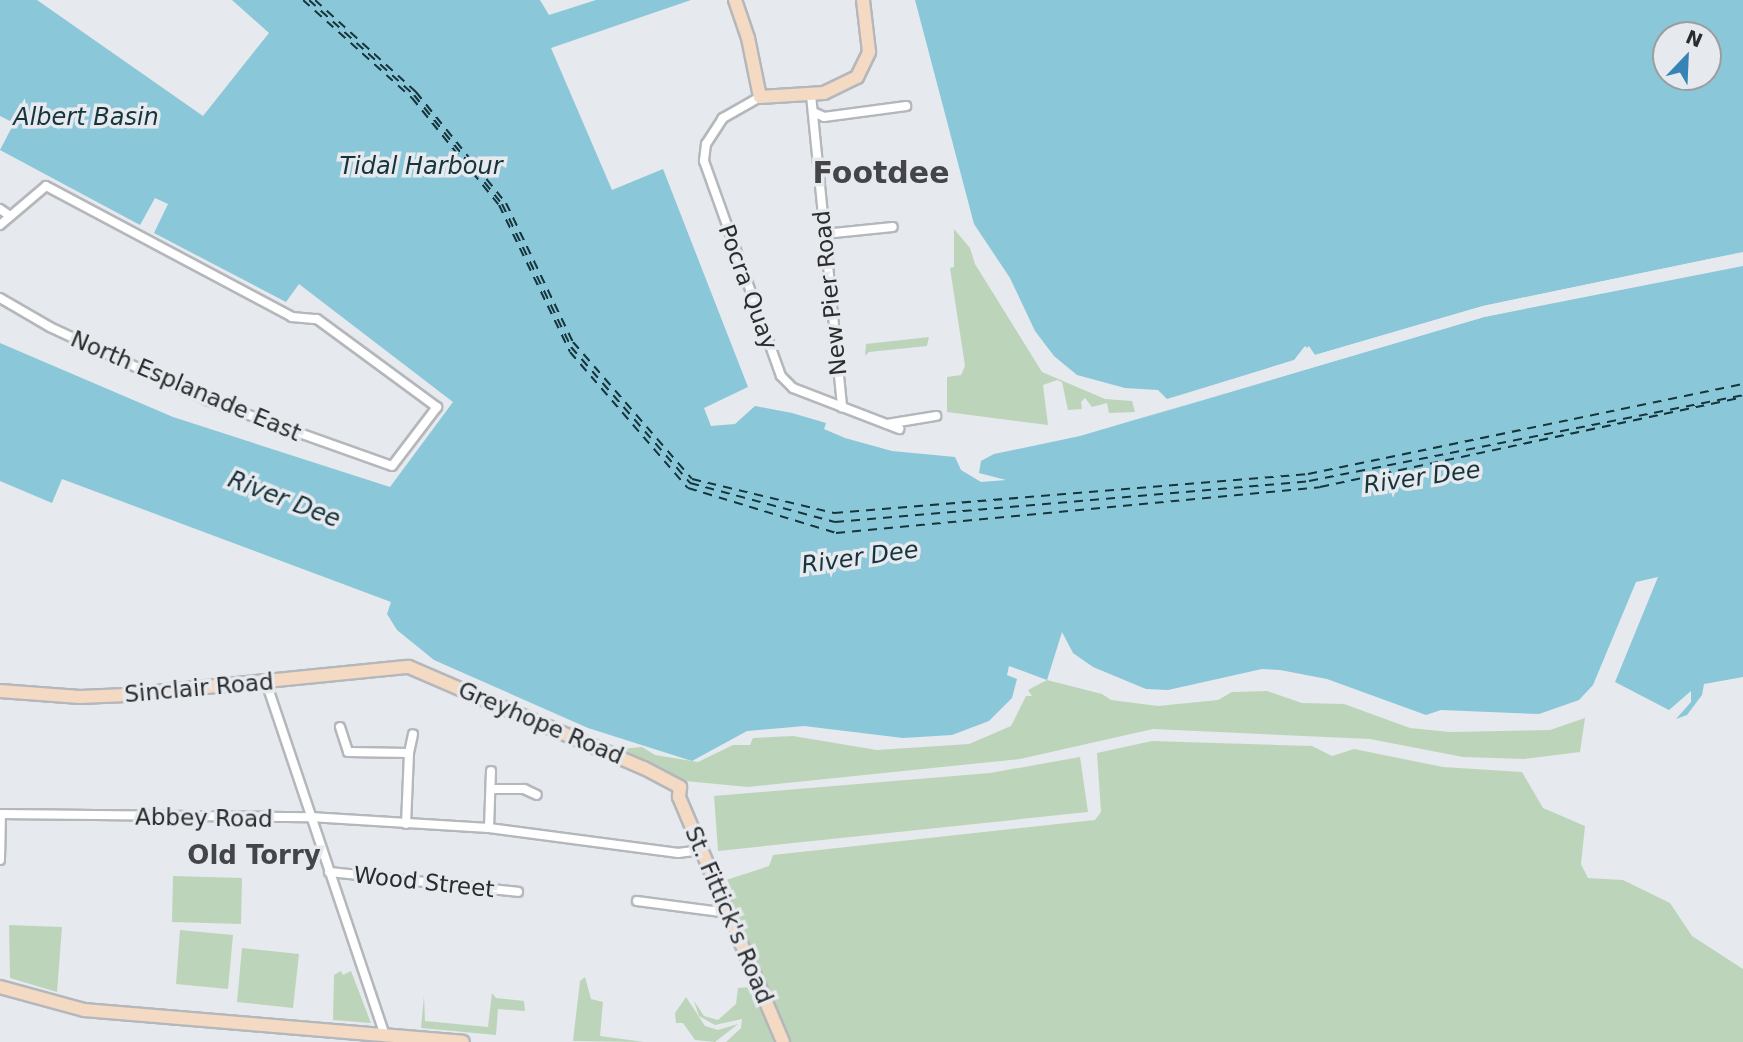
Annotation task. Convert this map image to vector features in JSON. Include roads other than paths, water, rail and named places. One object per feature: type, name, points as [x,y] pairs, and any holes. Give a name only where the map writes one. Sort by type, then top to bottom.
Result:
[{"type":"street","points":[[734,0],[748,38],[760,97],[811,95],[846,85],[864,66],[869,52],[863,0]]},
{"type":"street","name":"New Pier Road","points":[[811,95],[842,407]]},
{"type":"street","name":"Pocra Quay","points":[[760,97],[742,104],[718,123],[704,149],[705,168],[782,379],[793,388],[899,429]]},
{"type":"street","points":[[813,112],[824,117],[906,106]]},
{"type":"street","name":"North Esplanade East","points":[[0,298],[50,327],[208,400],[392,466],[437,407],[317,319],[292,317],[46,186],[10,216]]},
{"type":"street","points":[[0,209],[10,216],[0,225]]},
{"type":"street","points":[[824,234],[893,227]]},
{"type":"street","points":[[887,424],[936,416]]},
{"type":"street","name":"Sinclair Road","points":[[0,691],[80,697],[267,682],[398,667]]},
{"type":"street","name":"Greyhope Road","points":[[398,667],[432,676],[680,787]]},
{"type":"street","points":[[267,682],[385,1035]]},
{"type":"street","points":[[340,727],[348,752],[409,753]]},
{"type":"street","points":[[406,824],[409,753],[413,734]]},
{"type":"street","points":[[489,828],[491,771]]},
{"type":"street","name":"St. Fittick's Road","points":[[680,787],[679,797],[783,1042]]},
{"type":"street","points":[[491,789],[524,789],[537,795]]},
{"type":"street","points":[[0,860],[1,814]]},
{"type":"street","name":"Abbey Road","points":[[1,814],[290,820],[310,817],[489,828],[678,853],[702,850]]},
{"type":"street","name":"Wood Street","points":[[329,872],[518,892]]},
{"type":"street","points":[[637,901],[728,913]]},
{"type":"street","points":[[0,986],[84,1010],[463,1042]]},
{"type":"water","points":[[0,0],[37,0],[203,116],[269,33],[232,0],[540,0],[549,15],[596,0],[691,0],[551,48],[612,190],[663,169],[748,387],[704,408],[711,426],[735,424],[755,406],[792,413],[826,423],[824,429],[845,438],[892,451],[955,457],[961,470],[981,482],[1006,480],[979,473],[981,461],[994,454],[1080,436],[1484,317],[1743,266],[1743,677],[1704,684],[1702,695],[1687,715],[1676,719],[1691,702],[1691,691],[1669,710],[1615,682],[1658,577],[1636,582],[1593,685],[1579,700],[1539,714],[1441,710],[1426,715],[1327,679],[1280,670],[1262,669],[1168,690],[1146,689],[1093,667],[1073,653],[1062,632],[1047,680],[1009,666],[1007,675],[1017,679],[1012,698],[989,721],[952,735],[903,738],[804,726],[747,731],[692,761],[588,728],[434,660],[397,630],[387,614],[391,602],[62,479],[52,503],[0,481],[0,343],[173,417],[390,487],[453,402],[299,284],[286,302],[154,233],[168,204],[155,198],[140,225],[0,150],[14,123],[0,116]]},
{"type":"water","points":[[915,0],[1743,0],[1743,252],[1483,306],[1315,355],[1309,346],[1295,360],[1167,399],[1158,390],[1125,388],[1077,375],[1054,356],[1035,331],[1010,278],[974,224]]},
{"type":"district","name":"Footdee","points":[[881,173]]},
{"type":"district","name":"Old Torry","points":[[254,856]]},
{"type":"water label","name":"Albert Basin","points":[[86,118]]},
{"type":"water label","name":"Tidal Harbour","points":[[421,167]]},
{"type":"water label","name":"River Dee","points":[[1422,478]]},
{"type":"water label","name":"River Dee","points":[[284,500]]},
{"type":"water label","name":"River Dee","points":[[860,558]]}]
